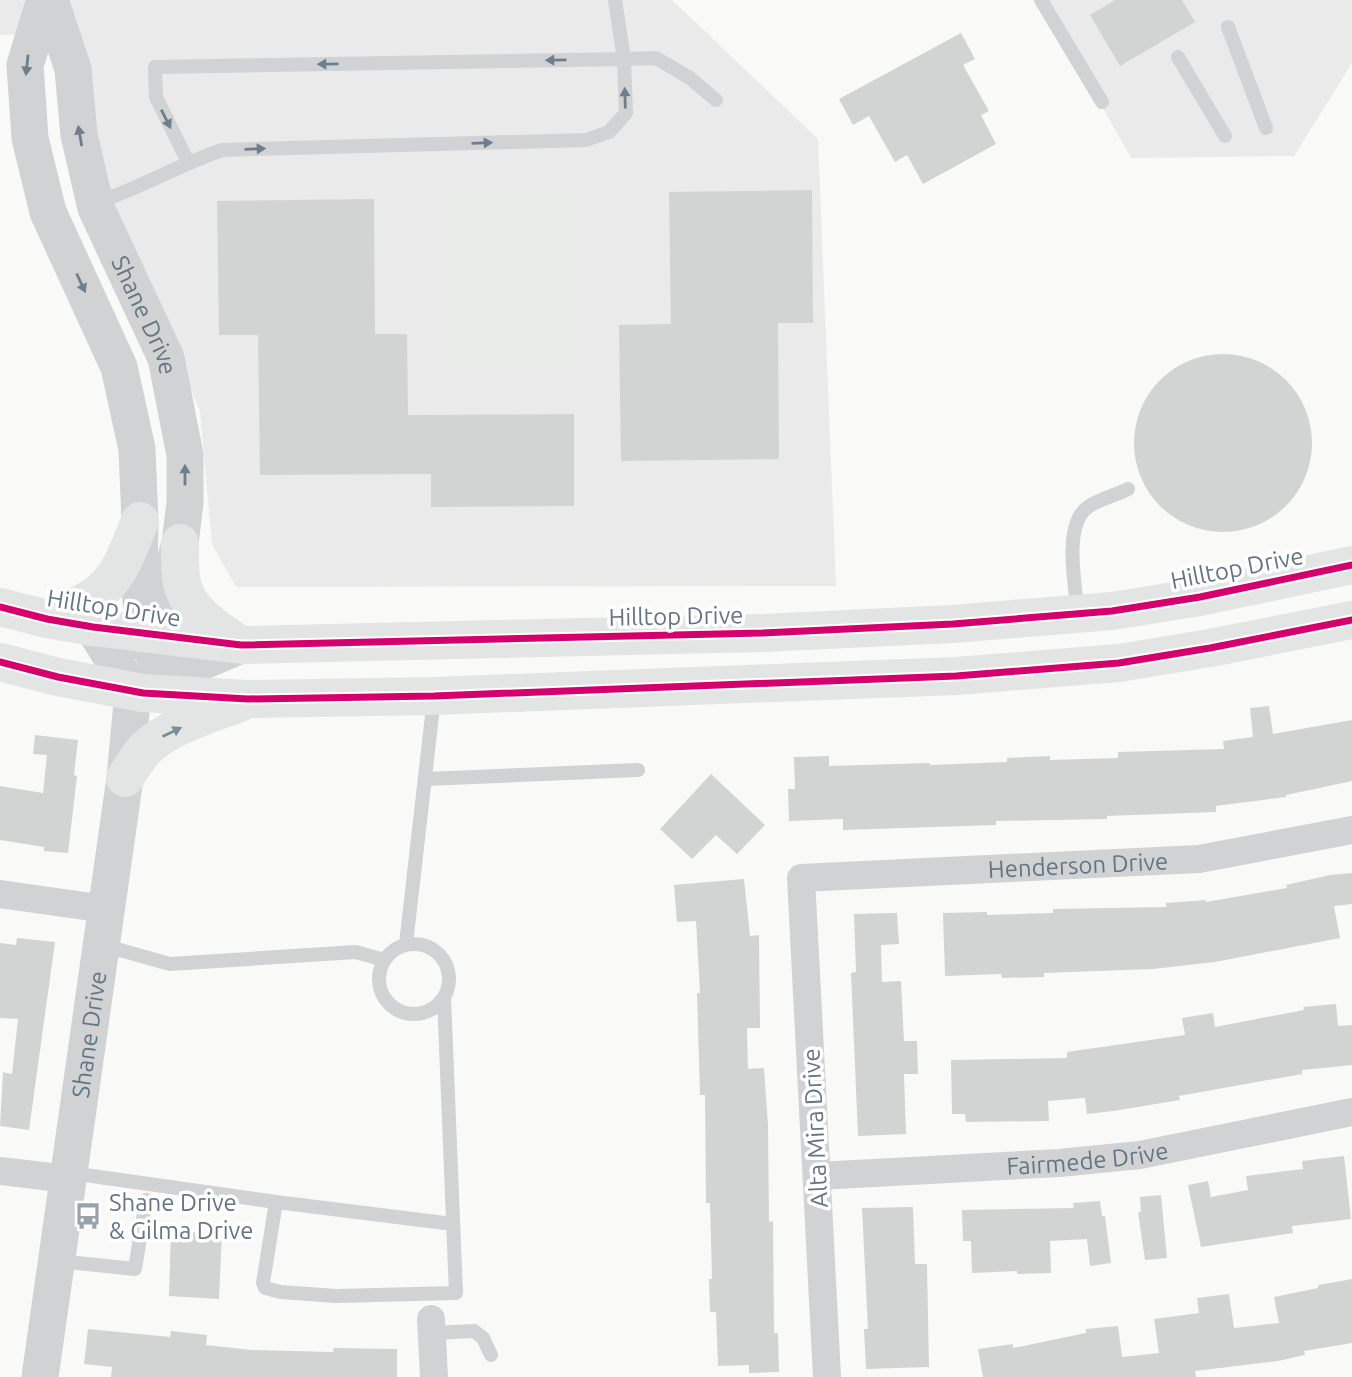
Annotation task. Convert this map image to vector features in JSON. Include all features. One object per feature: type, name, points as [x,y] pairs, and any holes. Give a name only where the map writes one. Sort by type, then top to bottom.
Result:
[{"type":"main road","points":[[47,619],[87,600],[106,586],[118,570],[140,521]]},
{"type":"main road","points":[[180,543],[182,585],[189,600],[200,616],[241,645]]},
{"type":"main road","name":"Hilltop Drive","points":[[0,607],[47,619],[101,639],[144,634],[241,645],[762,633],[953,624],[1112,611],[1200,597],[1352,565]]},
{"type":"main road","points":[[0,662],[58,677],[248,699],[434,696],[904,679],[1119,663],[1352,621]]},
{"type":"main road","points":[[125,778],[153,742],[173,730],[248,699]]},
{"type":"street","name":"Shane Drive","points":[[48,0],[73,69],[79,135],[95,203],[166,358],[185,455],[185,503],[180,543],[169,583],[144,634]]},
{"type":"street","name":"Shane Drive","points":[[40,1377],[125,778],[157,688],[144,634],[139,578],[137,449],[119,367],[48,212],[30,138],[25,65],[48,0]]},
{"type":"street","points":[[58,677],[101,639],[157,688],[241,645]]},
{"type":"street","name":"Henderson Drive","points":[[801,878],[1199,859],[1352,830]]},
{"type":"street","name":"Alta Mira Drive","points":[[801,878],[827,1377]]},
{"type":"street","points":[[0,894],[106,909]]},
{"type":"street","name":"Fairmede Drive","points":[[818,1176],[1059,1163],[1140,1154],[1352,1112]]},
{"type":"street","points":[[0,1171],[69,1176]]},
{"type":"street","points":[[431,1315],[435,1377]]},
{"type":"lane","points":[[95,203],[128,192],[188,162],[222,150],[586,140],[609,132],[626,113],[624,58],[615,0]]},
{"type":"lane","points":[[1041,0],[1102,102]]},
{"type":"lane","points":[[1228,27],[1266,128]]},
{"type":"lane","points":[[1178,57],[1225,136]]},
{"type":"lane","points":[[188,162],[156,97],[155,67],[656,58],[690,78],[716,100]]},
{"type":"lane","points":[[1078,614],[1072,547],[1077,520],[1087,507],[1128,489]]},
{"type":"lane","points":[[406,944],[434,696]]},
{"type":"lane","points":[[426,779],[638,771]]},
{"type":"lane","points":[[406,944],[419,944],[433,949],[442,958],[448,971],[449,984],[444,997],[435,1007],[422,1013],[395,1009],[380,987],[379,973],[384,960],[394,950],[406,944]]},
{"type":"lane","points":[[101,945],[170,964],[356,952],[384,960]]},
{"type":"lane","points":[[431,1315],[456,1293],[444,997]]},
{"type":"lane","points":[[69,1176],[453,1224]]},
{"type":"lane","points":[[57,1260],[135,1269],[146,1200]]},
{"type":"lane","points":[[276,1202],[263,1283],[265,1288],[281,1292],[336,1296],[431,1315],[474,1331],[483,1338],[491,1355]]},
{"type":"shaded area","points":[[0,0],[672,0],[818,139],[836,586],[236,587],[212,544],[200,411],[104,187],[75,33],[0,35]]},
{"type":"shaded area","points":[[1042,0],[1352,0],[1352,63],[1294,156],[1131,158]]},
{"type":"shaded area","points":[[579,186],[581,360],[576,366],[449,367],[444,362],[439,188]]},
{"type":"building","points":[[1115,0],[1182,0],[1195,22],[1120,66],[1090,15]]},
{"type":"building","points":[[961,33],[975,59],[963,65],[989,111],[981,115],[996,144],[923,184],[907,155],[895,162],[869,116],[853,125],[839,99]]},
{"type":"building","points":[[812,190],[813,323],[778,323],[779,459],[621,461],[619,325],[671,324],[669,192]]},
{"type":"building","points":[[374,199],[375,334],[407,334],[408,415],[574,414],[574,506],[431,507],[431,474],[260,475],[258,335],[219,335],[217,201]]},
{"type":"building","points":[[1223,354],[1257,361],[1286,380],[1305,409],[1312,443],[1305,477],[1286,506],[1257,525],[1223,532],[1189,525],[1160,506],[1141,477],[1134,443],[1141,409],[1160,380],[1189,361]]},
{"type":"building","points":[[1269,706],[1273,734],[1352,720],[1352,781],[1286,797],[1216,806],[1216,812],[1107,816],[1107,819],[996,821],[996,825],[843,830],[843,819],[789,821],[788,789],[795,789],[794,757],[829,756],[829,766],[930,765],[1007,762],[1007,758],[1050,756],[1050,760],[1118,758],[1118,752],[1224,749],[1223,741],[1253,737],[1250,708]]},
{"type":"building","points":[[35,735],[78,740],[74,775],[77,776],[68,853],[44,851],[44,847],[0,840],[0,786],[43,793],[47,755],[33,754]]},
{"type":"building","points":[[711,774],[765,825],[737,854],[716,835],[692,859],[660,829]]},
{"type":"building","points":[[1352,873],[1352,904],[1334,906],[1340,938],[1215,962],[1153,969],[1044,973],[1044,977],[1002,978],[1001,974],[945,976],[943,913],[987,912],[987,915],[1053,913],[1053,909],[1166,907],[1166,903],[1206,902],[1287,888],[1286,885],[1330,875]]},
{"type":"building","points":[[744,879],[750,936],[759,935],[760,1028],[747,1028],[748,1069],[764,1068],[768,1125],[769,1222],[773,1221],[774,1333],[778,1333],[779,1372],[749,1373],[749,1365],[718,1366],[716,1312],[710,1312],[710,1203],[706,1203],[705,1095],[700,1095],[697,993],[700,993],[696,921],[677,922],[674,885]]},
{"type":"building","points":[[897,913],[899,944],[881,945],[882,982],[901,981],[904,1041],[917,1041],[918,1074],[904,1074],[906,1134],[858,1136],[851,973],[856,972],[854,914]]},
{"type":"building","points":[[17,938],[55,942],[29,1130],[0,1126],[3,1072],[12,1074],[18,1019],[0,1018],[0,943],[16,945]]},
{"type":"building","points":[[1336,1004],[1338,1026],[1352,1025],[1352,1065],[1302,1070],[1302,1074],[1113,1111],[1087,1114],[1085,1098],[1048,1101],[1049,1121],[966,1122],[965,1114],[952,1114],[951,1060],[1067,1058],[1067,1052],[1185,1035],[1182,1018],[1213,1013],[1215,1027],[1304,1010],[1303,1007]]},
{"type":"building","points":[[1344,1156],[1351,1219],[1292,1226],[1293,1233],[1201,1247],[1188,1185],[1208,1181],[1211,1197],[1248,1190],[1246,1176],[1303,1169],[1302,1161]]},
{"type":"building","points":[[1161,1195],[1167,1258],[1145,1260],[1138,1212],[1141,1212],[1140,1197]]},
{"type":"building","points":[[1100,1201],[1102,1216],[1105,1216],[1111,1263],[1090,1266],[1087,1239],[1050,1241],[1051,1273],[972,1273],[971,1241],[963,1241],[962,1210],[1074,1208],[1073,1203]]},
{"type":"building","points":[[913,1207],[915,1264],[927,1264],[929,1367],[866,1369],[864,1329],[868,1329],[862,1208]]},
{"type":"building","points":[[171,1231],[222,1234],[219,1299],[169,1296]]},
{"type":"building","points":[[1352,1279],[1352,1343],[1304,1351],[1305,1355],[1278,1361],[1195,1371],[1196,1377],[983,1377],[978,1349],[1013,1344],[1013,1348],[1086,1333],[1086,1329],[1118,1326],[1122,1357],[1159,1353],[1154,1319],[1199,1313],[1197,1298],[1229,1294],[1234,1328],[1279,1323],[1274,1297]]},
{"type":"building","points":[[88,1329],[170,1337],[171,1331],[207,1335],[206,1345],[252,1350],[333,1352],[334,1348],[397,1349],[397,1377],[111,1377],[112,1367],[84,1364]]},
{"type":"cycle path","points":[[0,607],[93,627],[241,645],[762,633],[953,624],[1112,611],[1200,597],[1352,565]]},
{"type":"cycle path","points":[[0,662],[58,677],[143,693],[248,699],[434,696],[956,676],[1119,663],[1352,620]]},
{"type":"place","name":"Shane Drive & Gilma Drive","points":[[88,1216]]}]
